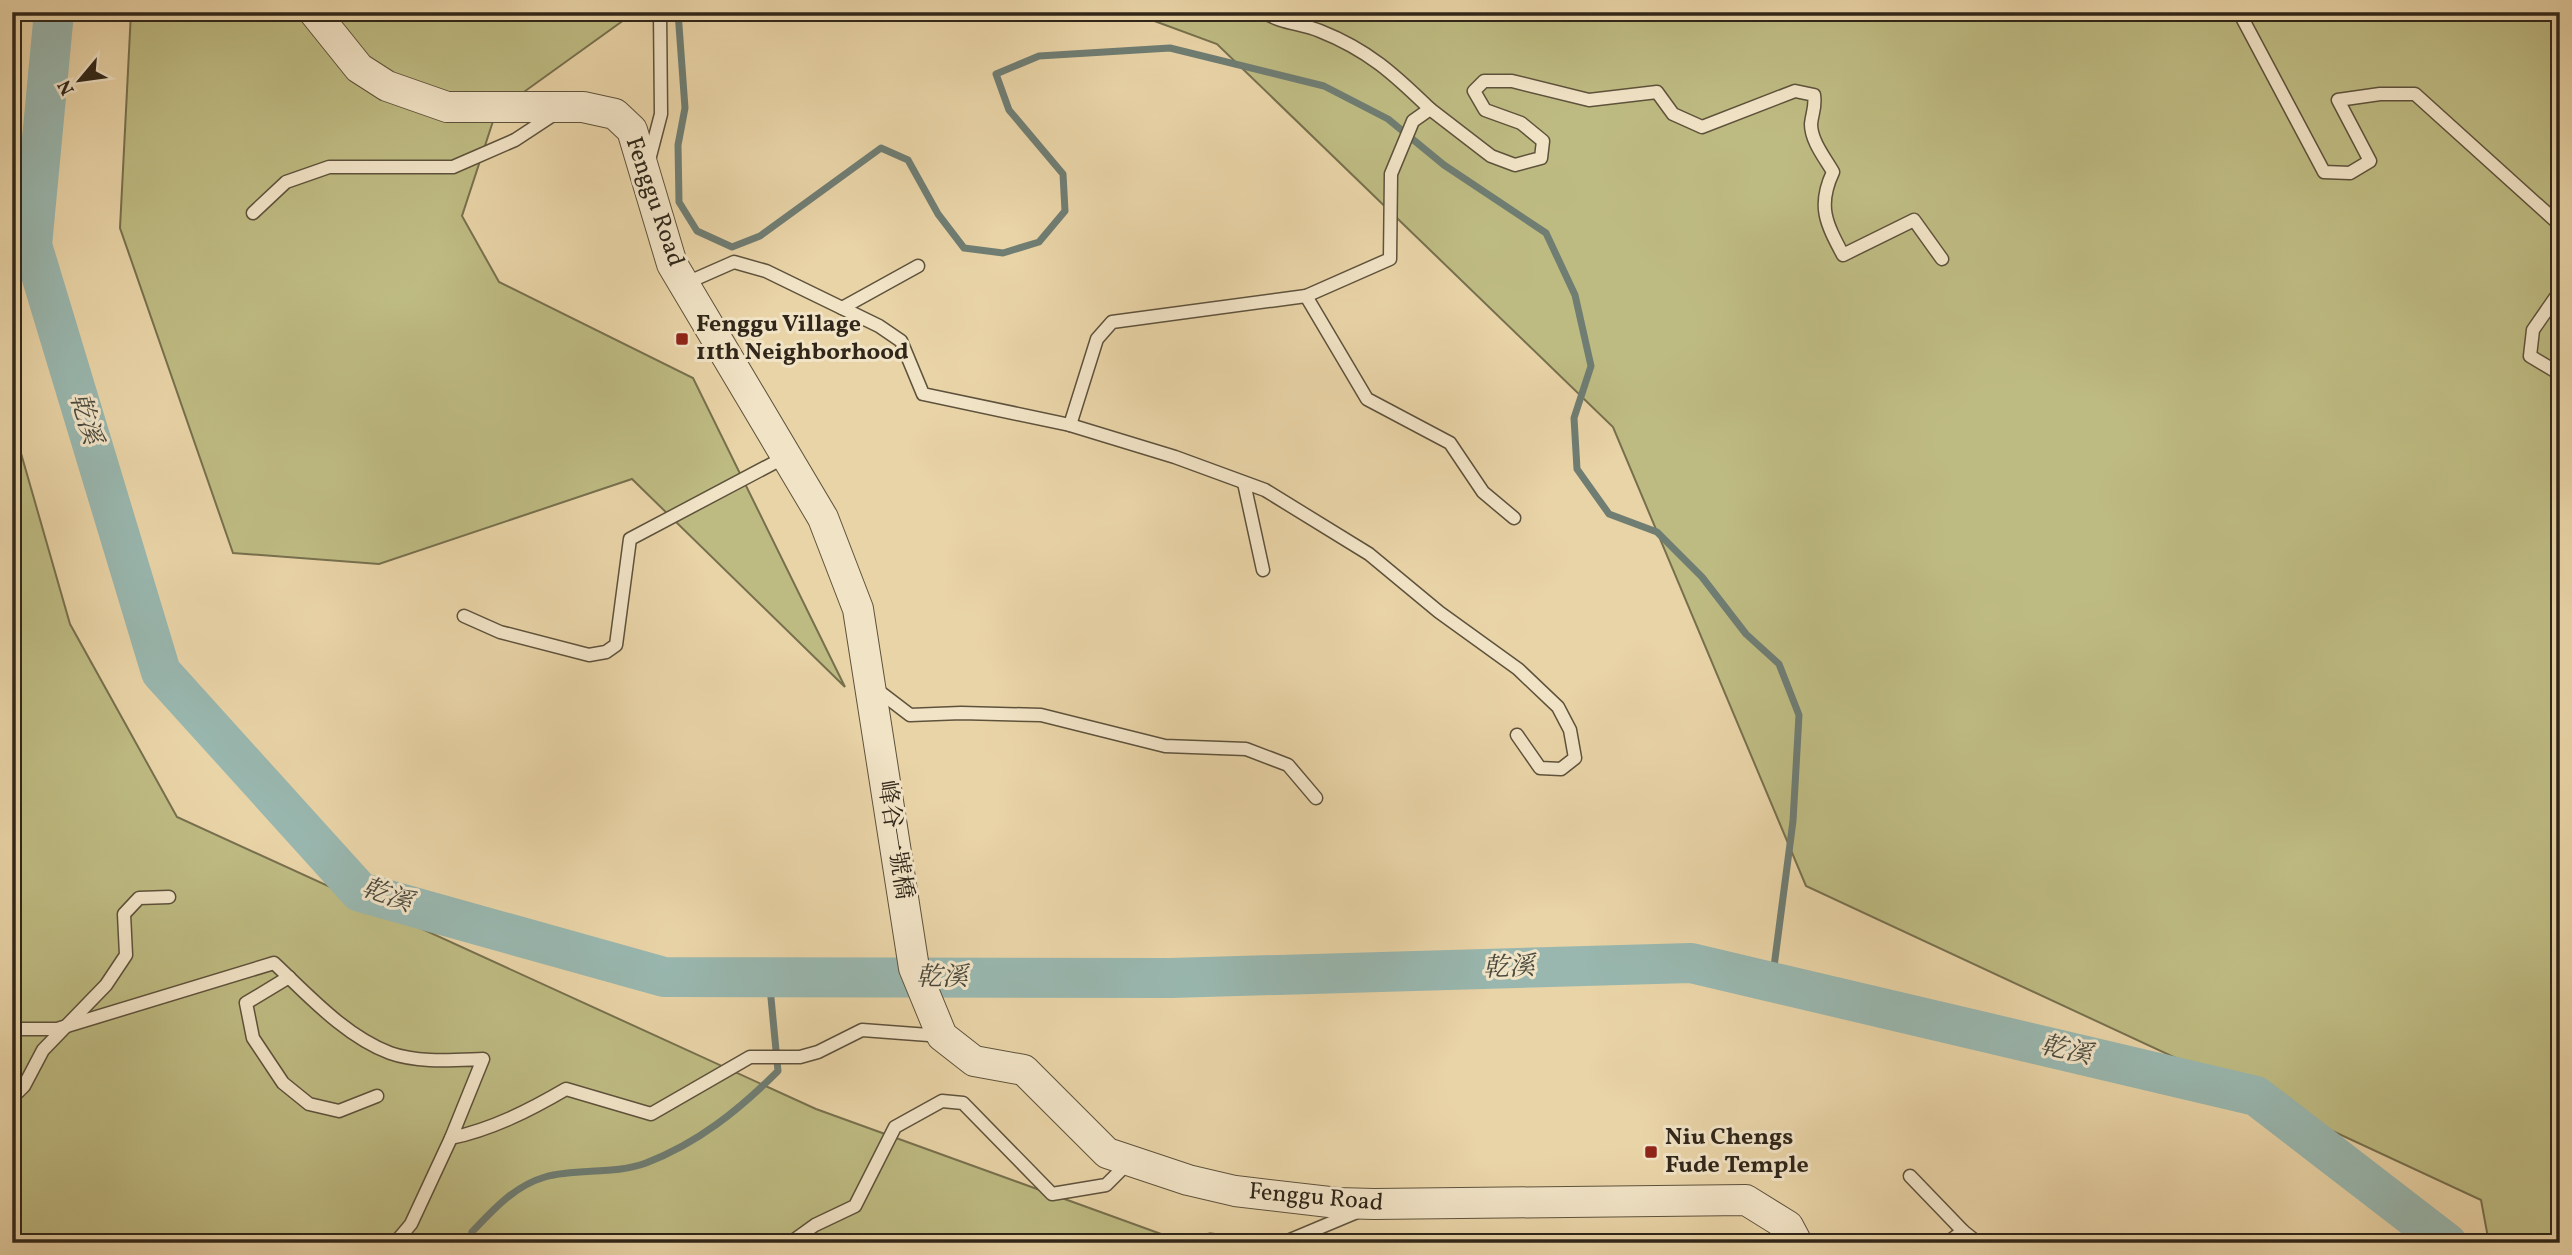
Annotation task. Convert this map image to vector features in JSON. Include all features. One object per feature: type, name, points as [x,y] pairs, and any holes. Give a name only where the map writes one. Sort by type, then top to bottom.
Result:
[{"type":"street","name":"Fenggu Road","points":[[314,12],[359,68],[387,86],[447,107],[583,107],[615,114],[632,130],[672,264],[823,518],[858,609],[872,699]]},
{"type":"street","name":"峰谷一號橋","points":[[872,699],[914,968],[942,1035]]},
{"type":"street","name":"Fenggu Road","points":[[942,1035],[974,1060],[1024,1070],[1107,1153],[1188,1181],[1235,1191],[1338,1203],[1746,1200],[1788,1226],[1797,1243]]},
{"type":"lane","points":[[645,178],[661,114],[660,12]]},
{"type":"lane","points":[[1264,12],[1276,20],[1320,31],[1382,62],[1430,109],[1491,156],[1515,164],[1541,158],[1543,141],[1521,123],[1485,110],[1474,91],[1484,81],[1512,81],[1589,100],[1657,92],[1673,114],[1702,127],[1795,92],[1814,95],[1816,107],[1811,124],[1815,143],[1833,172],[1825,191],[1824,212],[1843,255],[1914,220],[1942,258]]},
{"type":"lane","points":[[2239,12],[2325,172],[2350,173],[2370,161],[2338,100],[2380,94],[2415,94],[2560,225]]},
{"type":"lane","points":[[253,213],[286,181],[329,167],[453,167],[515,140],[566,107]]},
{"type":"lane","points":[[1070,425],[1097,339],[1112,322],[1306,296],[1391,259],[1391,174],[1413,121],[1430,109]]},
{"type":"lane","points":[[684,284],[734,262],[766,271],[879,326],[901,341],[923,394],[1070,425],[1265,490],[1369,554],[1439,612],[1518,669],[1558,708],[1570,730],[1575,758],[1561,769],[1540,768],[1517,735]]},
{"type":"lane","points":[[842,308],[918,266]]},
{"type":"lane","points":[[2560,291],[2533,330],[2530,356],[2560,374]]},
{"type":"lane","points":[[1306,296],[1367,399],[1450,443],[1483,492],[1514,517]]},
{"type":"lane","points":[[464,616],[500,632],[589,655],[606,652],[616,645],[630,539],[786,457]]},
{"type":"lane","points":[[1244,483],[1263,570]]},
{"type":"lane","points":[[872,699],[910,715],[1041,715],[1165,746],[1246,749],[1288,765],[1316,798]]},
{"type":"lane","points":[[12,1098],[24,1086],[43,1049],[106,985],[127,955],[124,914],[139,898],[169,897]]},
{"type":"lane","points":[[12,1029],[66,1027],[274,963],[361,1038],[392,1053],[436,1060],[482,1059],[451,1138],[411,1224],[395,1243]]},
{"type":"lane","points":[[289,977],[246,1003],[253,1038],[283,1083],[309,1104],[339,1111],[377,1096]]},
{"type":"lane","points":[[451,1138],[472,1134],[527,1112],[566,1089],[651,1114],[750,1057],[792,1057],[818,1052],[862,1030],[942,1035]]},
{"type":"lane","points":[[790,1243],[815,1225],[855,1206],[895,1127],[942,1101],[963,1103],[1052,1194],[1106,1185],[1130,1161]]},
{"type":"lane","points":[[1910,1176],[1978,1243]]},
{"type":"lane","points":[[1283,1243],[1374,1204]]},
{"type":"lane","points":[[1947,1243],[1963,1231]]},
{"type":"lane","points":[[1213,1243],[1210,1240],[1240,1243]]},
{"type":"shaded area","points":[[131,12],[635,12],[496,112],[462,216],[499,282],[693,378],[845,687],[632,479],[379,564],[233,553],[120,228]]},
{"type":"shaded area","points":[[1130,12],[2560,12],[2560,1243],[2489,1243],[2481,1200],[1806,886],[1613,427],[1217,44]]},
{"type":"shaded area","points":[[12,422],[70,624],[177,817],[816,1109],[1186,1243],[12,1243]]},
{"type":"waterway","name":"乾溪","points":[[54,12],[32,245],[161,672],[360,892],[664,977],[1171,978],[1691,963],[2256,1096],[2447,1243]]},
{"type":"waterway","points":[[678,12],[685,108],[678,145],[679,202],[697,231],[732,247],[760,236],[881,148],[908,160],[938,214],[964,248],[1003,253],[1039,242],[1065,211],[1063,174],[1009,110],[996,74],[1039,56],[1170,48],[1324,86],[1388,119],[1444,165],[1546,233],[1575,295],[1591,366],[1574,418],[1577,469],[1609,514],[1657,532],[1702,577],[1746,634],[1779,664],[1799,715],[1793,821],[1772,982]]},
{"type":"waterway","points":[[12,213],[35,222]]},
{"type":"waterway","points":[[472,1232],[523,1186],[557,1174],[621,1169],[646,1163],[683,1146],[748,1099],[778,1071],[769,977]]},
{"type":"place","name":"Fenggu Village 11th Neighborhood","points":[[682,339]]},
{"type":"place","name":"Niu Chengs Fude Temple","points":[[1651,1152]]}]
